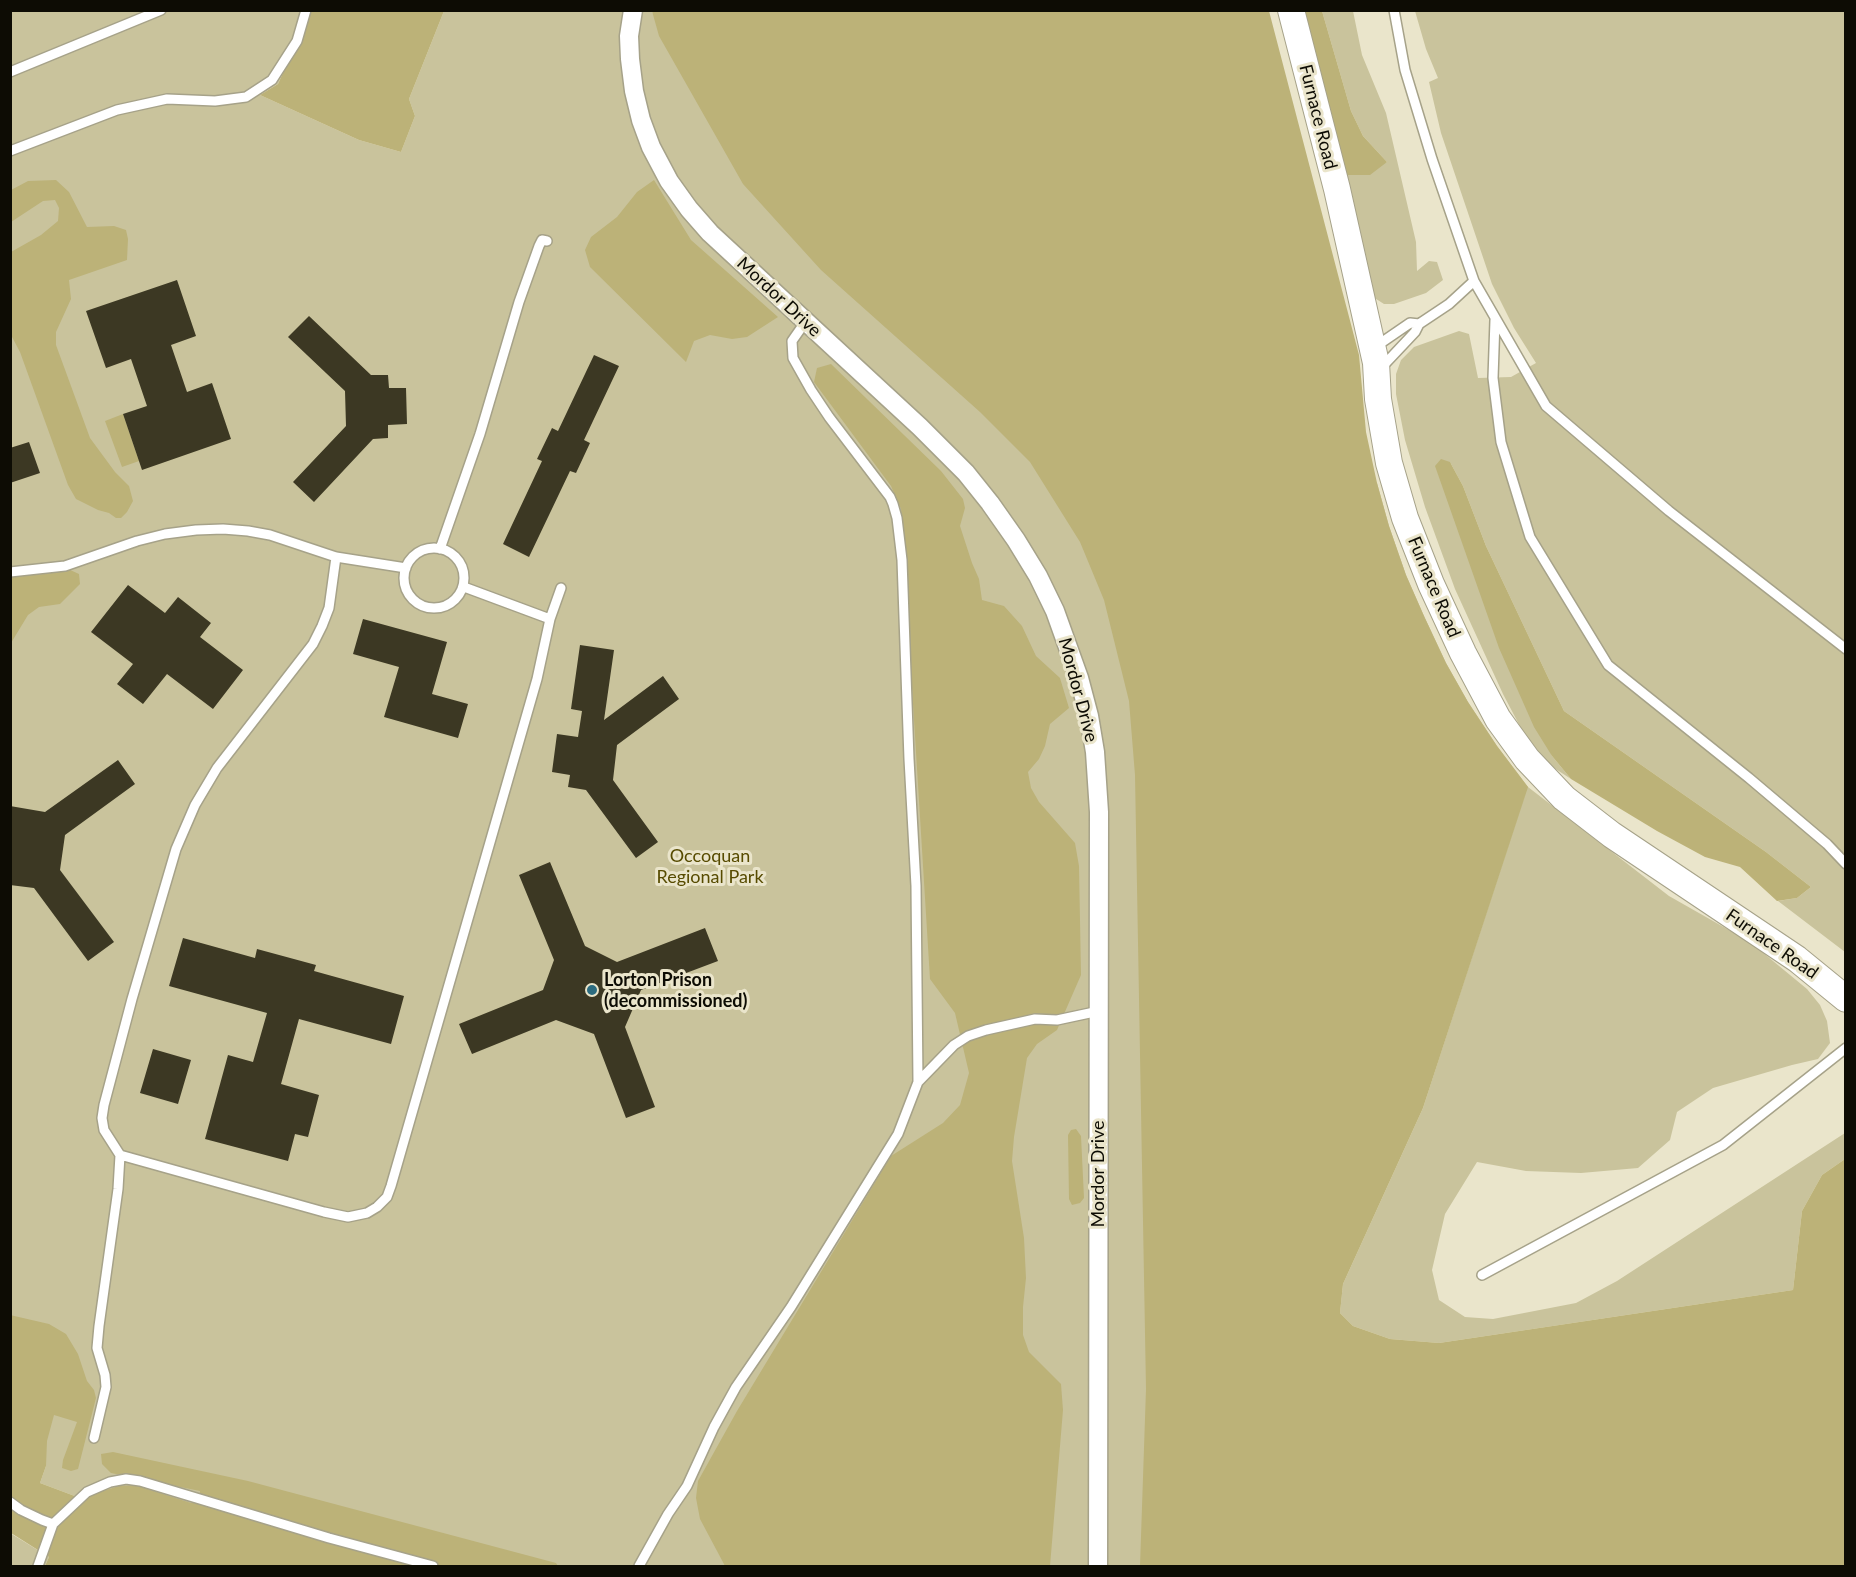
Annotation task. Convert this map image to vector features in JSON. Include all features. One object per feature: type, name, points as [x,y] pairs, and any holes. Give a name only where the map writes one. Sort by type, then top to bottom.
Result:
[{"type":"main road","name":"Furnace Road","points":[[1291,10],[1337,189],[1372,349],[1389,463],[1406,518],[1431,584],[1463,653],[1498,719],[1514,744],[1564,798],[1612,835],[1797,959],[1845,999]]},
{"type":"street","name":"Mordor Drive","points":[[633,10],[629,36],[634,91],[641,120],[669,181],[710,233],[920,427],[966,473],[1016,540],[1038,576],[1055,611],[1079,678],[1095,752],[1099,812],[1098,1566]]},
{"type":"lane","points":[[10,72],[161,10]]},
{"type":"lane","points":[[10,151],[117,110],[167,99],[215,101],[246,97],[272,80],[297,41],[306,10]]},
{"type":"lane","points":[[1394,10],[1404,70],[1474,281],[1546,406],[1669,511],[1845,650]]},
{"type":"lane","points":[[440,549],[480,434],[538,246],[542,240],[548,241]]},
{"type":"lane","points":[[1377,374],[1419,324],[1449,304],[1474,281]]},
{"type":"lane","points":[[1495,319],[1493,378],[1501,442],[1530,537],[1608,665],[1749,778],[1827,844],[1845,864]]},
{"type":"lane","points":[[639,1566],[668,1514],[687,1486],[714,1427],[736,1387],[791,1307],[898,1134],[918,1082],[916,886],[902,560],[897,518],[890,497],[829,417],[793,358],[792,341],[806,321]]},
{"type":"lane","points":[[1372,349],[1410,322],[1419,324]]},
{"type":"lane","points":[[10,572],[65,566],[165,534],[223,529],[270,535],[336,557],[406,568]]},
{"type":"lane","points":[[440,549],[458,558],[465,577],[464,586],[453,602],[444,607],[425,607],[410,596],[404,578],[406,568],[410,561],[423,550],[440,549]]},
{"type":"lane","points":[[94,1438],[106,1387],[97,1348],[118,1189],[120,1155],[104,1130],[102,1118],[135,987],[176,849],[195,805],[217,768],[313,644],[329,608],[336,557]]},
{"type":"lane","points":[[464,586],[550,619]]},
{"type":"lane","points":[[120,1155],[348,1217],[367,1213],[387,1197],[537,679],[550,619],[561,588]]},
{"type":"lane","points":[[918,1082],[954,1045],[968,1036],[986,1029],[1035,1019],[1057,1020],[1099,1011]]},
{"type":"lane","points":[[1482,1275],[1723,1145],[1845,1048]]},
{"type":"lane","points":[[38,1566],[53,1524],[87,1492],[110,1482],[126,1479],[140,1481],[329,1538],[433,1566]]},
{"type":"lane","points":[[10,1502],[21,1510],[53,1524]]},
{"type":"green space","name":"Occoquan Regional Park","points":[[649,10],[1377,483],[1406,575],[1446,663],[1497,746],[1528,787],[1669,896],[1750,942],[1807,989],[1820,1005],[1827,1021],[1830,1043],[1818,1059],[1713,1088],[1677,1112],[1670,1140],[1638,1168],[1581,1173],[1526,1171],[1477,1162],[1445,1214],[1432,1270],[1439,1300],[1465,1317],[1493,1319],[1576,1303],[1617,1281],[1845,1133],[1845,1159],[1822,1175],[1802,1211],[1793,1290],[1439,1343],[1390,1339],[1353,1326],[1340,1313],[1343,1284],[1423,1108],[1525,794],[1239,1406],[1845,1566],[100,1566],[103,1491],[80,1498],[40,1483],[46,1466],[11,1424],[11,11],[311,11],[278,84],[260,95],[359,140],[401,152],[415,116],[409,99],[444,11]]},
{"type":"green space","points":[[1322,11],[1353,11],[1362,55],[1386,113],[1416,242],[1417,271],[1429,261],[1437,262],[1443,280],[1426,293],[1394,304],[1384,304],[1373,297],[1343,175],[1387,162],[1363,136],[1351,111]]},
{"type":"green space","points":[[1415,11],[1845,11],[1845,952],[1778,901],[1797,898],[1811,887],[1766,852],[1564,711],[1486,546],[1463,486],[1450,462],[1552,756],[1571,779],[1551,766],[1524,734],[1455,589],[1425,507],[1405,440],[1396,394],[1396,374],[1401,360],[1414,347],[1459,331],[1469,334],[1478,378],[1511,377],[1536,363],[1514,328],[1492,284],[1441,133],[1429,82],[1438,78],[1426,49]]},
{"type":"green space","points":[[10,1533],[49,1557],[45,1566],[11,1566]]},
{"type":"shaded area","points":[[311,11],[444,11],[409,99],[415,116],[401,152],[359,140],[260,95],[278,84]]},
{"type":"shaded area","points":[[652,11],[1269,11],[1359,355],[1366,432],[1389,526],[1406,575],[1446,663],[1497,746],[1528,787],[1423,1108],[1343,1284],[1340,1313],[1353,1326],[1390,1339],[1439,1343],[1793,1290],[1802,1211],[1822,1175],[1845,1159],[1845,1566],[1140,1566],[1146,1389],[1135,775],[1129,701],[1104,600],[1080,542],[1030,462],[980,412],[821,270],[743,184],[659,36]]},
{"type":"shaded area","points":[[1300,11],[1322,11],[1351,111],[1363,136],[1387,162],[1370,175],[1343,175]]},
{"type":"shaded area","points":[[56,180],[69,192],[87,227],[114,226],[126,230],[128,239],[127,260],[69,280],[71,299],[56,332],[56,345],[90,438],[115,472],[129,486],[133,501],[121,518],[116,518],[76,499],[68,485],[20,352],[11,335],[11,252],[41,235],[58,221],[59,208],[55,200],[43,201],[11,222],[11,190],[28,181]]},
{"type":"shaded area","points":[[654,180],[691,240],[778,317],[747,337],[732,339],[710,335],[694,341],[686,362],[590,267],[585,250],[591,237],[617,217],[637,192]]},
{"type":"shaded area","points":[[831,364],[941,471],[963,499],[965,508],[960,526],[979,579],[982,600],[1004,606],[1022,626],[1036,656],[1060,678],[1069,708],[1050,724],[1045,746],[1039,759],[1028,772],[1031,788],[1039,802],[1075,843],[1079,866],[1081,975],[1057,1030],[1037,1044],[1027,1058],[1012,1161],[1024,1238],[1026,1278],[1023,1335],[1029,1352],[1061,1384],[1063,1410],[1050,1566],[725,1566],[700,1519],[696,1498],[698,1481],[737,1411],[891,1156],[943,1123],[960,1105],[969,1073],[955,1013],[930,979],[901,509],[891,486],[814,382],[817,368]]},
{"type":"shaded area","points":[[123,414],[139,461],[122,467],[105,421]]},
{"type":"shaded area","points":[[1441,459],[1450,462],[1463,486],[1486,546],[1564,711],[1766,852],[1811,887],[1797,898],[1777,901],[1740,867],[1705,857],[1571,779],[1552,756],[1534,727],[1499,648],[1435,466]]},
{"type":"shaded area","points":[[68,569],[79,574],[80,584],[60,604],[39,607],[28,615],[11,643],[11,576],[44,574]]},
{"type":"shaded area","points":[[1076,1129],[1081,1136],[1084,1198],[1080,1203],[1072,1205],[1069,1199],[1068,1135],[1071,1130]]},
{"type":"shaded area","points":[[10,1315],[49,1324],[66,1334],[78,1354],[87,1381],[94,1390],[96,1398],[78,1469],[71,1471],[62,1468],[77,1422],[54,1415],[47,1441],[46,1466],[40,1483],[80,1498],[119,1486],[135,1485],[191,1503],[199,1502],[200,1491],[111,1473],[102,1464],[101,1454],[113,1452],[248,1481],[556,1563],[558,1566],[45,1566],[49,1557],[11,1533]]},
{"type":"building","points":[[177,280],[196,336],[171,345],[187,392],[212,383],[231,439],[142,470],[123,414],[147,406],[131,359],[106,368],[86,311]]},
{"type":"building","points":[[309,316],[371,375],[388,375],[389,388],[406,388],[407,424],[388,425],[388,438],[373,439],[314,502],[293,482],[346,426],[345,391],[288,337]]},
{"type":"building","points":[[594,355],[619,366],[584,440],[590,443],[576,473],[570,471],[529,557],[503,544],[542,461],[537,459],[552,428],[558,431]]},
{"type":"building","points":[[29,442],[40,473],[10,483],[10,448]]},
{"type":"building","points":[[128,585],[165,613],[178,597],[211,623],[200,637],[243,670],[213,709],[167,674],[143,704],[117,684],[133,664],[91,632]]},
{"type":"building","points":[[363,619],[447,642],[432,694],[468,704],[458,738],[384,717],[399,667],[353,654]]},
{"type":"building","points":[[580,645],[614,650],[604,720],[663,676],[679,699],[617,745],[613,780],[658,842],[636,858],[586,790],[568,787],[570,775],[552,772],[557,734],[578,737],[582,711],[571,709]]},
{"type":"building","points":[[118,760],[135,784],[65,835],[60,870],[114,942],[88,961],[34,888],[10,885],[10,806],[45,812]]},
{"type":"building","name":"Lorton Prison (decommissioned)","points":[[550,862],[585,946],[617,962],[705,928],[718,961],[641,990],[625,1027],[655,1107],[626,1118],[594,1034],[556,1020],[472,1054],[459,1024],[543,990],[554,960],[519,875]]},
{"type":"building","points":[[183,938],[255,958],[257,949],[316,965],[314,971],[404,996],[391,1044],[299,1019],[281,1084],[319,1095],[308,1137],[295,1134],[288,1161],[205,1139],[228,1055],[253,1062],[267,1013],[169,986]]},
{"type":"building","points":[[153,1049],[191,1060],[178,1104],[140,1093]]},
{"type":"place","name":"Lorton Prison (decommissioned)","points":[[592,990]]}]
